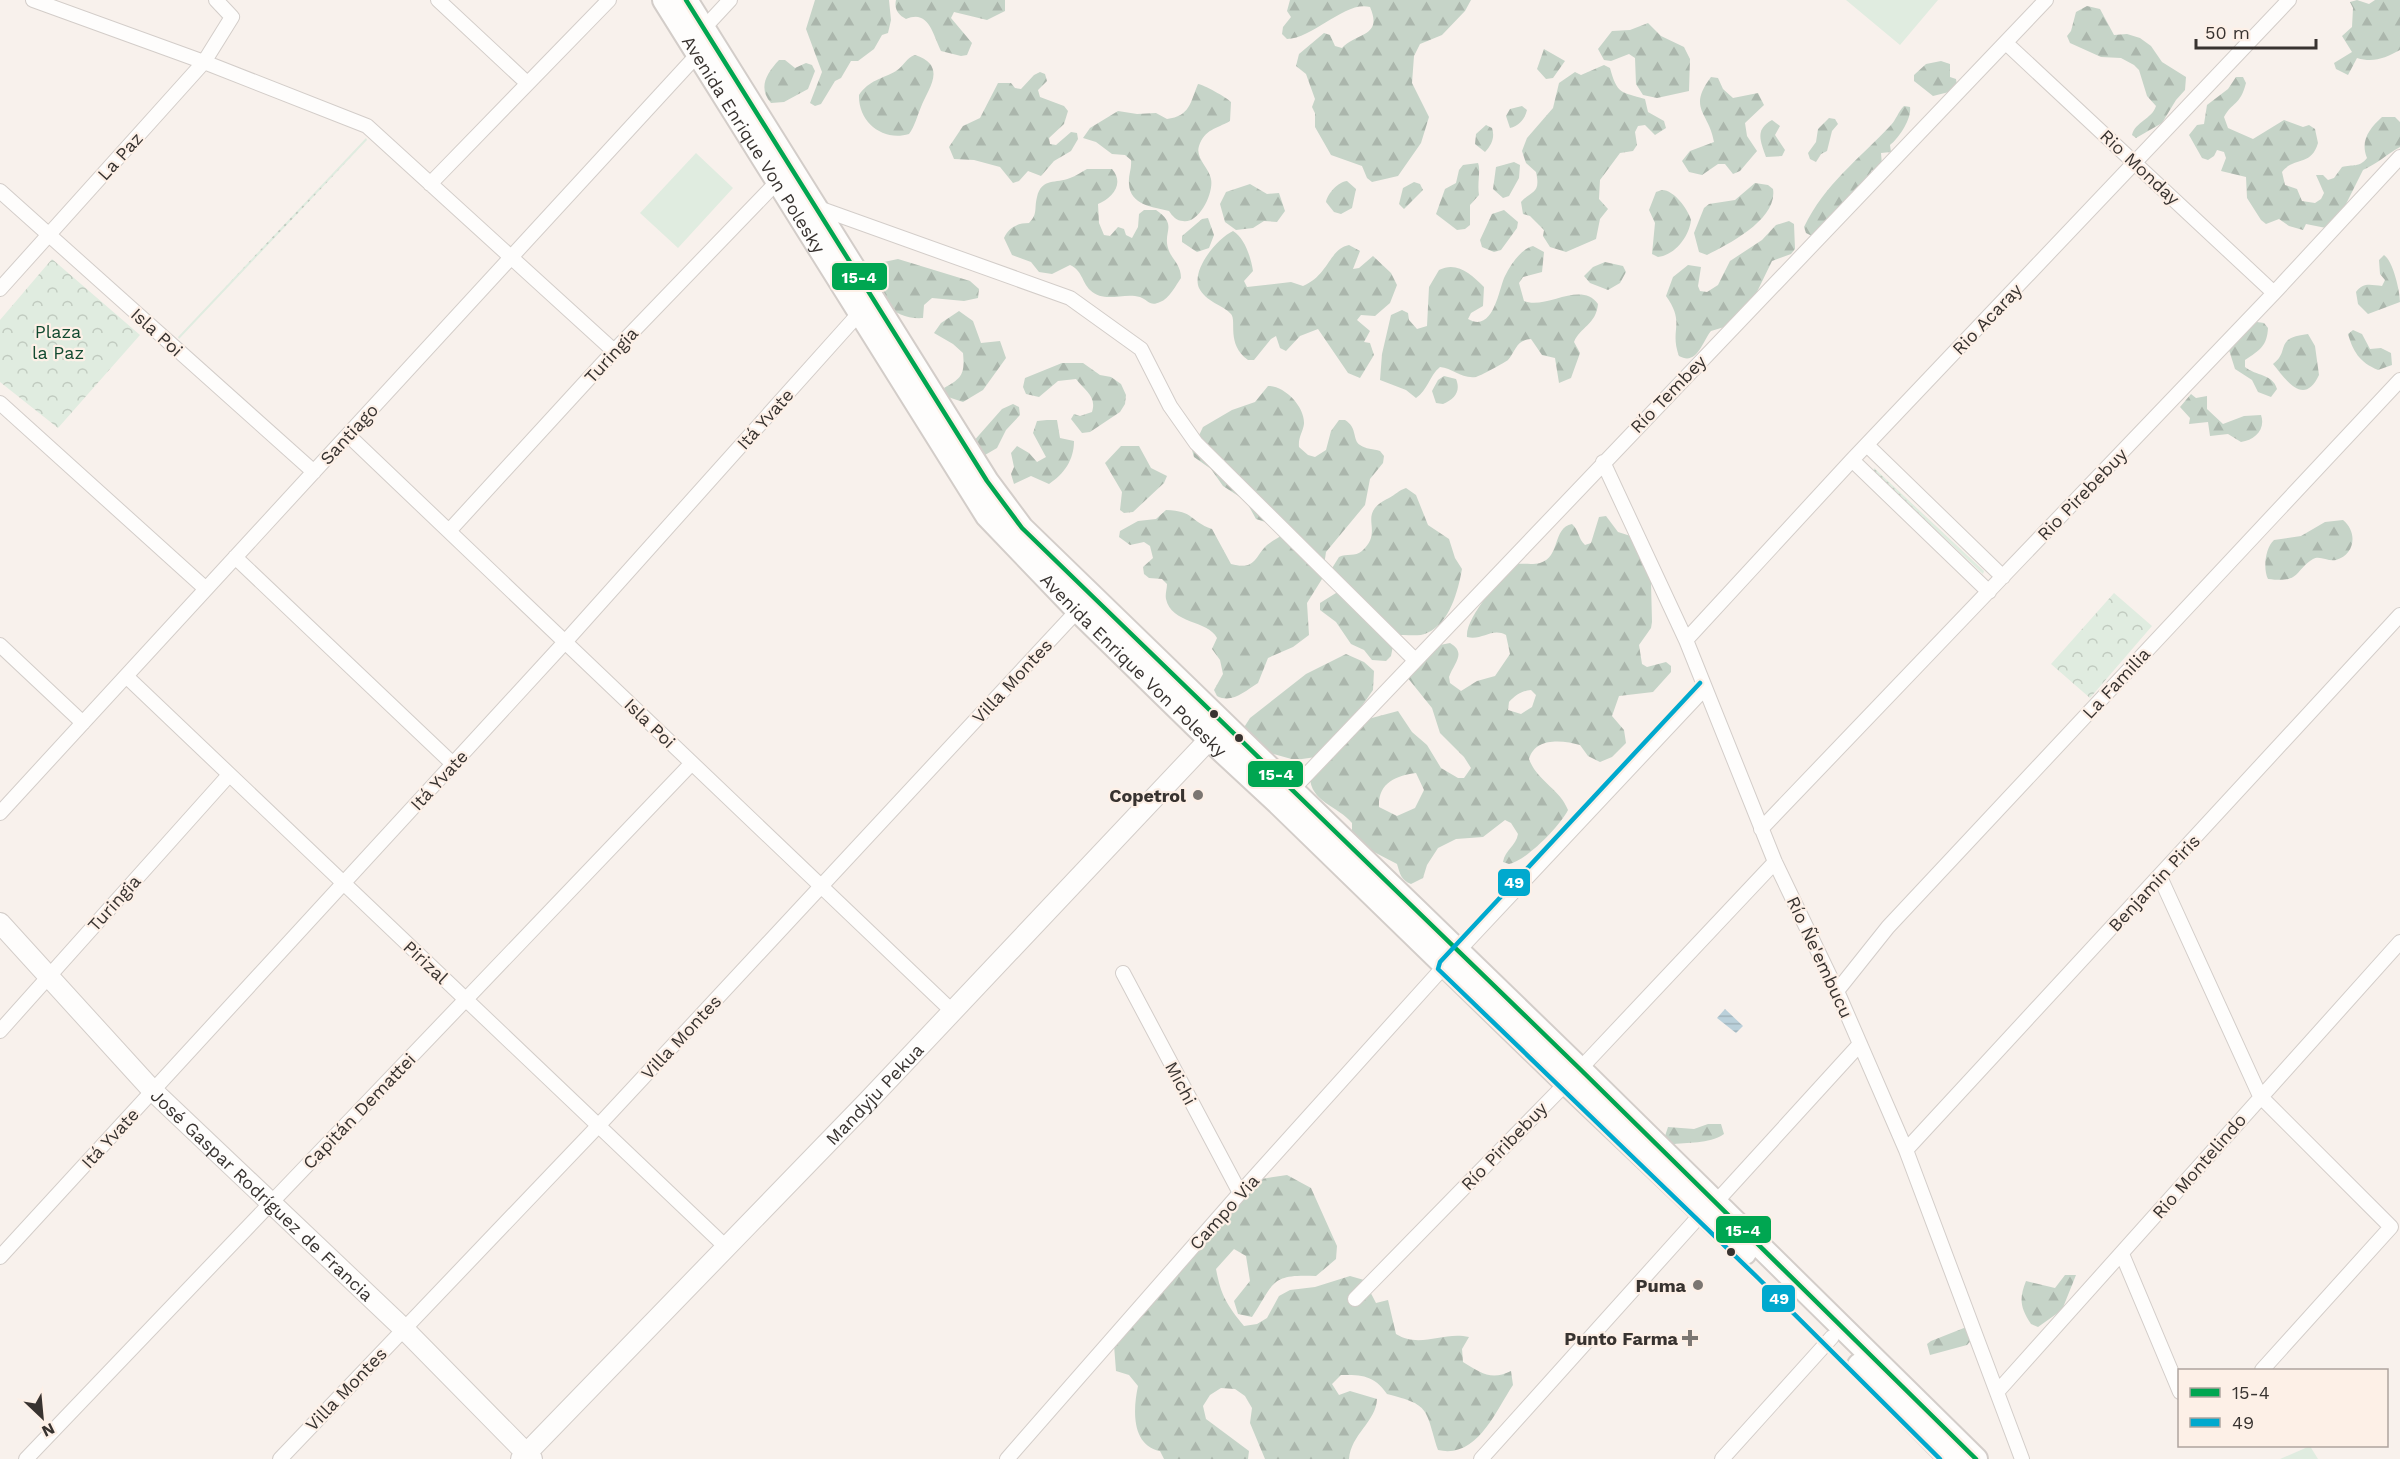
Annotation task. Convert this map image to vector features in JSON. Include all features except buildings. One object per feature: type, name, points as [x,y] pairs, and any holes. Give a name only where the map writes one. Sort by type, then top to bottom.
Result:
[{"type":"main road","name":"Avenida Enrique Von Polesky","points":[[664,0],[777,182],[866,306],[1001,503],[1216,732],[1278,803],[1452,959],[1709,1207],[1976,1459]]},
{"type":"main road","name":"Avenida Enrique Von Polesky","points":[[687,0],[816,207],[866,306],[987,516],[1077,611],[1216,732],[1292,790],[1452,959]]},
{"type":"main road","name":"Avenida Enrique Von Polesky","points":[[1709,1207],[1951,1459]]},
{"type":"street","points":[[33,0],[204,62],[367,126],[614,351]]},
{"type":"street","name":"La Paz","points":[[0,289],[204,62],[232,16],[216,0]]},
{"type":"street","points":[[438,0],[527,83]]},
{"type":"street","points":[[430,184],[609,0]]},
{"type":"street","points":[[698,54],[704,28],[730,0]]},
{"type":"street","name":"Río Tembey","points":[[1292,790],[2046,0]]},
{"type":"street","name":"Rio Acaray","points":[[1686,640],[1852,460],[2137,163],[2289,0]]},
{"type":"street","name":"Rio Monday","points":[[2006,43],[2274,293]]},
{"type":"street","name":"Santiago","points":[[0,813],[698,54]]},
{"type":"street","name":"Rio Pirebebuy","points":[[1761,829],[2274,293],[2400,157]]},
{"type":"street","name":"Turingia","points":[[449,531],[614,351],[777,182]]},
{"type":"street","name":"Isla Poi","points":[[0,191],[314,472]]},
{"type":"street","points":[[816,207],[1070,298],[1141,349],[1170,406],[1196,443],[1415,660]]},
{"type":"street","name":"Itá Yvate","points":[[0,1257],[565,642],[866,306]]},
{"type":"street","name":"La Familia","points":[[1837,991],[1888,927],[2400,380]]},
{"type":"street","points":[[0,403],[206,589]]},
{"type":"street","name":"Isla Poi","points":[[348,435],[952,1011]]},
{"type":"street","points":[[1867,445],[2003,577]]},
{"type":"street","points":[[1852,460],[1989,592]]},
{"type":"street","name":"Río Ñe'embucu","points":[[1603,462],[1686,640],[1775,862],[1837,991],[1906,1150],[2022,1459]]},
{"type":"street","points":[[235,557],[453,764]]},
{"type":"street","name":"Villa Montes","points":[[280,1459],[599,1125],[1077,611]]},
{"type":"street","name":"Benjamin Piris","points":[[1906,1150],[2160,878],[2400,615]]},
{"type":"street","points":[[0,645],[83,723]]},
{"type":"street","name":"Pirizal","points":[[126,676],[727,1248]]},
{"type":"street","name":"Campo Via","points":[[1007,1459],[1240,1193],[1452,959],[1705,688]]},
{"type":"street","name":"Mandyju Pekua","points":[[526,1457],[1216,732]]},
{"type":"street","name":"Capitán Demattei","points":[[26,1459],[692,763]]},
{"type":"street","name":"Turingia","points":[[0,1031],[229,775]]},
{"type":"street","name":"Río Piribebuy","points":[[1355,1299],[1573,1076],[1775,862]]},
{"type":"street","points":[[2160,878],[2260,1096],[2391,1227],[2264,1369]]},
{"type":"street","name":"José Gaspar Rodríguez de Francia","points":[[0,923],[153,1091],[404,1329],[526,1457]]},
{"type":"street","name":"Rio Montelindo","points":[[1998,1391],[2400,942]]},
{"type":"street","name":"Michi","points":[[1123,973],[1240,1193]]},
{"type":"street","points":[[1481,1459],[1860,1044]]},
{"type":"street","points":[[2122,1254],[2178,1387]]},
{"type":"street","points":[[1722,1459],[1832,1337]]},
{"type":"green space","points":[[815,0],[889,0],[891,20],[888,33],[882,35],[874,49],[858,61],[851,61],[821,104],[815,106],[810,103],[822,72],[806,29]]},
{"type":"green space","points":[[896,0],[1005,0],[1005,11],[987,20],[954,12],[951,18],[972,43],[967,55],[961,56],[941,51],[929,25],[920,18],[906,19],[899,14],[896,9]]},
{"type":"green space","points":[[1290,0],[1471,0],[1465,11],[1442,35],[1420,44],[1414,56],[1412,83],[1429,117],[1421,143],[1398,176],[1372,182],[1367,178],[1362,166],[1331,155],[1315,127],[1315,113],[1312,107],[1315,99],[1306,74],[1296,66],[1299,54],[1324,33],[1330,35],[1335,46],[1342,48],[1366,33],[1373,24],[1370,7],[1361,6],[1351,9],[1308,33],[1287,39],[1282,34],[1283,27],[1291,17],[1287,11]]},
{"type":"green space","points":[[1846,0],[1938,0],[1900,45]]},
{"type":"green space","points":[[2357,0],[2369,4],[2375,0],[2400,0],[2400,50],[2379,59],[2357,58],[2348,75],[2336,69],[2334,63],[2352,52],[2342,36],[2352,27],[2353,8],[2350,2]]},
{"type":"green space","points":[[2087,6],[2100,9],[2114,35],[2127,34],[2140,38],[2151,46],[2162,62],[2186,77],[2185,90],[2162,123],[2136,138],[2132,135],[2134,131],[2156,106],[2147,96],[2139,70],[2134,65],[2121,58],[2101,57],[2070,43],[2067,36],[2071,31],[2076,12]]},
{"type":"green space","points":[[1648,23],[1661,36],[1684,47],[1690,59],[1689,91],[1657,98],[1643,95],[1636,84],[1635,58],[1629,54],[1611,61],[1604,60],[1598,49],[1612,31],[1630,30]]},
{"type":"green space","points":[[1544,49],[1565,61],[1553,78],[1546,79],[1537,69]]},
{"type":"green space","points":[[915,55],[931,65],[933,79],[931,86],[909,134],[899,136],[881,132],[874,128],[863,114],[859,95],[867,86],[896,71]]},
{"type":"green space","points":[[779,60],[785,60],[795,68],[806,63],[812,65],[815,71],[808,89],[784,102],[771,103],[764,86],[767,76]]},
{"type":"green space","points":[[1941,61],[1950,64],[1950,77],[1956,79],[1957,85],[1949,92],[1933,96],[1914,81],[1914,75],[1926,64]]},
{"type":"green space","points":[[1604,65],[1610,68],[1615,83],[1621,91],[1645,99],[1648,112],[1664,121],[1666,128],[1655,135],[1645,125],[1638,126],[1635,132],[1637,145],[1633,151],[1620,153],[1600,180],[1599,199],[1608,209],[1600,219],[1596,239],[1566,252],[1550,247],[1543,236],[1544,230],[1530,216],[1523,214],[1521,202],[1534,191],[1537,179],[1536,172],[1526,163],[1522,151],[1527,138],[1553,108],[1559,83],[1575,72],[1581,75]]},
{"type":"green space","points":[[1040,72],[1045,74],[1047,81],[1038,90],[1040,97],[1064,106],[1068,111],[1064,124],[1049,138],[1050,144],[1056,145],[1071,132],[1077,133],[1078,139],[1071,151],[1054,161],[1041,176],[1028,171],[1019,181],[1013,183],[1000,167],[974,160],[954,159],[949,147],[963,126],[980,118],[998,83],[1011,83],[1015,88],[1021,89]]},
{"type":"green space","points":[[1711,77],[1718,78],[1723,89],[1733,98],[1758,93],[1764,105],[1745,123],[1747,136],[1757,151],[1740,171],[1733,174],[1725,164],[1718,164],[1702,175],[1689,172],[1682,161],[1690,151],[1714,142],[1700,104],[1704,88]]},
{"type":"green space","points":[[2236,77],[2243,77],[2246,83],[2239,100],[2224,117],[2228,128],[2253,139],[2284,120],[2303,127],[2309,125],[2315,129],[2318,143],[2315,150],[2307,159],[2292,164],[2282,172],[2285,185],[2297,189],[2302,201],[2315,203],[2321,199],[2324,193],[2316,175],[2323,175],[2328,180],[2334,178],[2342,167],[2358,164],[2367,158],[2365,141],[2373,126],[2382,117],[2395,117],[2400,122],[2400,147],[2363,170],[2341,214],[2326,228],[2306,224],[2303,230],[2289,226],[2279,219],[2266,224],[2247,198],[2246,177],[2221,171],[2226,158],[2224,152],[2217,150],[2208,160],[2202,158],[2189,135],[2197,125],[2204,124],[2207,105],[2228,89]]},
{"type":"green space","points":[[1198,84],[1231,102],[1230,121],[1212,130],[1201,140],[1198,150],[1210,175],[1210,192],[1200,213],[1195,218],[1181,221],[1169,211],[1143,204],[1133,197],[1129,184],[1131,160],[1125,155],[1112,154],[1096,142],[1083,138],[1090,128],[1118,111],[1137,114],[1156,113],[1167,119],[1180,115],[1191,103]]},
{"type":"green space","points":[[1522,106],[1527,110],[1525,116],[1519,124],[1510,128],[1506,116],[1510,109]]},
{"type":"green space","points":[[1904,106],[1910,107],[1907,123],[1890,145],[1891,152],[1881,153],[1882,165],[1871,171],[1871,178],[1812,236],[1806,233],[1804,227],[1812,212],[1832,185],[1891,125]]},
{"type":"green space","points":[[1829,118],[1835,119],[1838,124],[1832,131],[1827,151],[1821,154],[1816,162],[1810,159],[1808,153],[1816,142],[1818,129]]},
{"type":"green space","points":[[1772,120],[1780,126],[1775,135],[1785,150],[1782,156],[1766,157],[1760,137],[1763,128]]},
{"type":"green space","points":[[1486,125],[1492,128],[1493,138],[1485,152],[1475,144],[1476,134]]},
{"type":"green space","points":[[366,138],[367,140],[179,339],[178,337]]},
{"type":"green space","points":[[696,153],[733,188],[678,248],[640,213]]},
{"type":"green space","points":[[1514,162],[1520,165],[1519,178],[1509,196],[1503,198],[1493,189],[1496,167]]},
{"type":"green space","points":[[1478,163],[1479,195],[1470,205],[1470,225],[1465,229],[1457,230],[1436,214],[1445,189],[1456,183],[1459,170],[1463,165]]},
{"type":"green space","points":[[1087,169],[1112,169],[1116,175],[1115,190],[1098,204],[1099,223],[1104,235],[1110,236],[1118,227],[1124,229],[1126,235],[1132,238],[1138,227],[1139,214],[1144,210],[1156,210],[1166,220],[1168,248],[1181,278],[1172,292],[1163,300],[1154,304],[1134,296],[1102,296],[1090,290],[1077,270],[1070,265],[1052,274],[1039,272],[1031,262],[1012,255],[1004,238],[1014,226],[1029,223],[1032,220],[1042,186],[1050,182],[1065,180]]},
{"type":"green space","points":[[1347,181],[1356,189],[1352,208],[1341,214],[1334,212],[1326,202],[1327,199],[1337,186]]},
{"type":"green space","points":[[1414,182],[1420,184],[1423,190],[1404,209],[1399,204],[1403,188]]},
{"type":"green space","points":[[1755,183],[1768,185],[1773,189],[1773,200],[1760,220],[1739,237],[1707,255],[1699,252],[1694,233],[1704,208],[1709,204],[1735,200]]},
{"type":"green space","points":[[1250,184],[1267,194],[1279,193],[1285,211],[1277,222],[1264,221],[1253,228],[1236,230],[1225,222],[1220,204],[1226,192]]},
{"type":"green space","points":[[1662,190],[1671,193],[1680,201],[1691,220],[1680,244],[1670,253],[1658,257],[1652,254],[1655,223],[1649,210],[1656,192]]},
{"type":"green space","points":[[1504,210],[1518,222],[1517,228],[1501,250],[1494,252],[1482,247],[1480,240],[1492,214]]},
{"type":"green space","points":[[1208,218],[1214,235],[1209,248],[1197,252],[1182,242],[1182,236],[1202,219]]},
{"type":"green space","points":[[1789,221],[1794,224],[1795,249],[1791,254],[1772,261],[1755,296],[1731,325],[1711,331],[1695,355],[1690,358],[1679,356],[1676,347],[1675,313],[1666,296],[1673,277],[1688,265],[1701,267],[1698,286],[1700,291],[1707,292],[1718,285],[1730,261],[1762,240],[1776,225]]},
{"type":"green space","points":[[1233,231],[1244,243],[1251,260],[1253,271],[1244,281],[1247,287],[1291,282],[1303,286],[1318,276],[1342,247],[1349,245],[1360,251],[1353,269],[1359,268],[1373,256],[1391,273],[1397,285],[1390,303],[1375,316],[1361,315],[1357,320],[1370,331],[1364,342],[1370,343],[1374,355],[1360,378],[1348,373],[1318,329],[1300,336],[1286,351],[1280,348],[1276,336],[1254,360],[1248,360],[1241,354],[1235,340],[1233,317],[1202,293],[1198,280],[1202,263],[1207,255],[1220,240]]},
{"type":"green space","points":[[1533,246],[1544,252],[1542,272],[1523,277],[1519,283],[1524,301],[1533,303],[1582,295],[1591,297],[1598,304],[1594,317],[1574,342],[1580,353],[1571,378],[1559,383],[1555,358],[1542,355],[1531,339],[1522,341],[1506,361],[1476,377],[1440,367],[1416,398],[1406,390],[1380,380],[1382,354],[1391,315],[1402,310],[1408,313],[1409,320],[1417,329],[1427,326],[1429,287],[1439,270],[1458,268],[1484,287],[1483,306],[1471,313],[1468,319],[1477,322],[1490,315],[1510,267],[1520,254]]},
{"type":"green space","points":[[2384,255],[2393,270],[2400,302],[2368,314],[2358,304],[2356,292],[2364,285],[2382,286],[2385,280],[2380,274],[2379,260]]},
{"type":"green space","name":"Plaza la Paz","points":[[52,259],[140,335],[58,428],[0,382],[0,320]]},
{"type":"green space","points":[[898,259],[970,281],[979,289],[978,298],[964,301],[932,298],[924,305],[923,318],[903,315],[888,306],[882,299],[870,271],[879,263]]},
{"type":"green space","points":[[1605,262],[1623,266],[1626,272],[1620,283],[1608,290],[1590,283],[1584,276],[1593,267]]},
{"type":"green space","points":[[959,311],[973,321],[981,343],[1000,341],[1006,358],[983,390],[963,402],[948,397],[944,388],[961,375],[963,353],[934,333],[941,323]]},
{"type":"green space","points":[[2257,322],[2264,323],[2268,328],[2266,339],[2259,350],[2245,360],[2245,367],[2272,380],[2277,389],[2271,397],[2258,392],[2252,380],[2235,369],[2229,350],[2231,343]]},
{"type":"green space","points":[[2353,330],[2362,334],[2370,349],[2381,348],[2391,353],[2392,365],[2378,370],[2361,360],[2348,334]]},
{"type":"green space","points":[[2308,334],[2315,346],[2319,375],[2307,389],[2301,390],[2289,383],[2273,364],[2281,354],[2286,342],[2297,336]]},
{"type":"green space","points":[[1062,363],[1083,363],[1100,375],[1111,377],[1121,384],[1126,395],[1125,404],[1120,412],[1090,432],[1082,433],[1071,419],[1074,414],[1080,416],[1092,412],[1093,402],[1076,379],[1058,381],[1039,397],[1026,394],[1023,387],[1025,378]]},
{"type":"green space","points":[[1444,376],[1456,379],[1457,391],[1454,397],[1447,402],[1436,403],[1432,391],[1438,380]]},
{"type":"green space","points":[[1268,386],[1281,390],[1298,405],[1304,424],[1299,447],[1308,455],[1315,457],[1326,450],[1331,431],[1339,420],[1345,420],[1352,427],[1360,445],[1380,451],[1384,456],[1383,463],[1370,479],[1365,505],[1326,552],[1322,579],[1307,603],[1309,635],[1293,647],[1268,658],[1258,683],[1238,696],[1223,698],[1217,696],[1214,690],[1223,674],[1220,660],[1212,649],[1217,638],[1206,628],[1175,613],[1169,607],[1166,599],[1167,584],[1162,579],[1149,578],[1144,574],[1143,567],[1153,558],[1150,546],[1144,542],[1130,545],[1119,537],[1120,531],[1138,521],[1156,519],[1166,510],[1182,512],[1212,529],[1231,564],[1245,566],[1254,561],[1267,545],[1284,534],[1274,525],[1256,519],[1246,501],[1223,486],[1211,469],[1194,457],[1192,450],[1203,427],[1232,410],[1255,402]]},
{"type":"green space","points":[[2191,394],[2196,398],[2207,396],[2207,409],[2223,424],[2244,416],[2261,415],[2261,429],[2255,436],[2241,442],[2228,434],[2210,436],[2208,422],[2189,424],[2190,418],[2180,407]]},
{"type":"green space","points":[[1013,404],[1019,407],[1020,415],[1006,430],[997,448],[985,455],[979,453],[972,443],[1002,409]]},
{"type":"green space","points":[[1057,420],[1060,438],[1074,441],[1070,460],[1064,471],[1049,484],[1031,476],[1014,484],[1011,474],[1014,467],[1011,453],[1017,446],[1029,453],[1037,462],[1046,457],[1033,433],[1037,421]]},
{"type":"green space","points":[[1121,446],[1139,446],[1151,468],[1167,476],[1164,483],[1133,512],[1124,513],[1120,510],[1122,492],[1105,463]]},
{"type":"green space","points":[[1874,468],[1984,571],[1983,574],[1873,471]]},
{"type":"green space","points":[[1406,488],[1416,495],[1428,525],[1449,539],[1455,558],[1462,569],[1452,606],[1442,622],[1427,633],[1395,636],[1391,656],[1386,661],[1372,660],[1364,650],[1351,644],[1336,622],[1320,610],[1320,603],[1342,592],[1329,573],[1339,557],[1359,553],[1369,543],[1373,510]]},
{"type":"green space","points":[[1606,516],[1618,532],[1637,538],[1651,582],[1652,622],[1651,628],[1639,645],[1642,664],[1647,667],[1666,662],[1671,666],[1671,672],[1653,692],[1619,696],[1612,716],[1624,730],[1626,743],[1612,757],[1600,762],[1588,756],[1580,745],[1558,741],[1543,744],[1532,752],[1529,759],[1533,767],[1560,796],[1568,810],[1533,850],[1509,864],[1503,862],[1518,834],[1511,823],[1505,820],[1483,837],[1456,839],[1438,848],[1427,865],[1423,878],[1411,884],[1405,881],[1397,864],[1374,852],[1352,836],[1352,823],[1319,798],[1314,792],[1310,775],[1368,719],[1398,711],[1412,732],[1427,745],[1441,768],[1458,778],[1464,778],[1471,768],[1464,757],[1440,733],[1432,708],[1407,677],[1430,647],[1450,643],[1458,651],[1458,659],[1449,677],[1450,683],[1461,691],[1477,681],[1495,676],[1510,654],[1506,635],[1496,632],[1472,638],[1467,637],[1468,629],[1478,609],[1515,564],[1537,564],[1547,560],[1566,527],[1572,524],[1585,545],[1591,543],[1599,517]],"holes":[[[1531,690],[1536,695],[1532,707],[1521,714],[1508,710],[1509,702],[1514,697],[1521,692]],[[1416,773],[1424,790],[1415,808],[1397,816],[1379,807],[1381,792],[1389,782],[1401,776]]]},
{"type":"green space","points":[[2343,520],[2351,531],[2352,543],[2351,548],[2342,557],[2336,560],[2316,558],[2291,578],[2268,579],[2266,559],[2274,540],[2301,536],[2325,522]]},
{"type":"green space","points":[[2114,593],[2152,626],[2090,698],[2051,664]]},
{"type":"green space","points":[[1346,654],[1364,662],[1374,671],[1373,690],[1357,713],[1316,757],[1295,760],[1266,752],[1243,729],[1250,718],[1306,674]]},
{"type":"green space","points":[[1708,1124],[1721,1124],[1724,1134],[1705,1141],[1670,1145],[1665,1136],[1668,1127],[1694,1129]]},
{"type":"green space","points":[[1287,1175],[1311,1188],[1337,1246],[1336,1259],[1316,1276],[1290,1277],[1275,1283],[1252,1317],[1238,1314],[1234,1301],[1250,1281],[1246,1256],[1234,1249],[1216,1269],[1225,1300],[1233,1312],[1244,1326],[1257,1324],[1267,1318],[1279,1296],[1290,1290],[1315,1287],[1350,1276],[1364,1280],[1376,1303],[1388,1300],[1396,1334],[1414,1340],[1450,1336],[1469,1337],[1462,1349],[1463,1362],[1486,1374],[1498,1375],[1511,1371],[1513,1385],[1492,1420],[1474,1441],[1452,1451],[1438,1450],[1428,1417],[1419,1406],[1387,1394],[1377,1383],[1367,1377],[1341,1375],[1332,1384],[1339,1395],[1350,1391],[1377,1399],[1372,1415],[1354,1442],[1349,1459],[1265,1459],[1250,1423],[1252,1408],[1245,1396],[1235,1389],[1221,1388],[1210,1395],[1203,1406],[1206,1419],[1249,1451],[1248,1459],[1164,1459],[1160,1451],[1144,1442],[1136,1425],[1135,1405],[1138,1386],[1129,1375],[1116,1371],[1114,1345],[1119,1333],[1193,1257],[1235,1191],[1261,1179]]},
{"type":"green space","points":[[2065,1275],[2076,1275],[2062,1310],[2038,1327],[2031,1324],[2022,1303],[2026,1281],[2055,1288]]},
{"type":"green space","points":[[1969,1326],[1975,1336],[1967,1345],[1930,1355],[1927,1344],[1931,1341]]},
{"type":"green space","points":[[2311,1447],[2318,1459],[2280,1459]]},
{"type":"water","points":[[1725,1009],[1743,1026],[1736,1033],[1717,1018]]},
{"type":"transit line","name":"15-4","points":[[686,0],[987,481],[1022,528],[1580,1069],[1976,1459]]},
{"type":"transit line","name":"49","points":[[1700,683],[1440,962],[1438,969],[1758,1278],[1940,1459]]},
{"type":"place","name":"Copetrol","points":[[1198,795]]},
{"type":"place","name":"Puma","points":[[1698,1285]]},
{"type":"place","name":"Punto Farma","points":[[1690,1338]]}]
